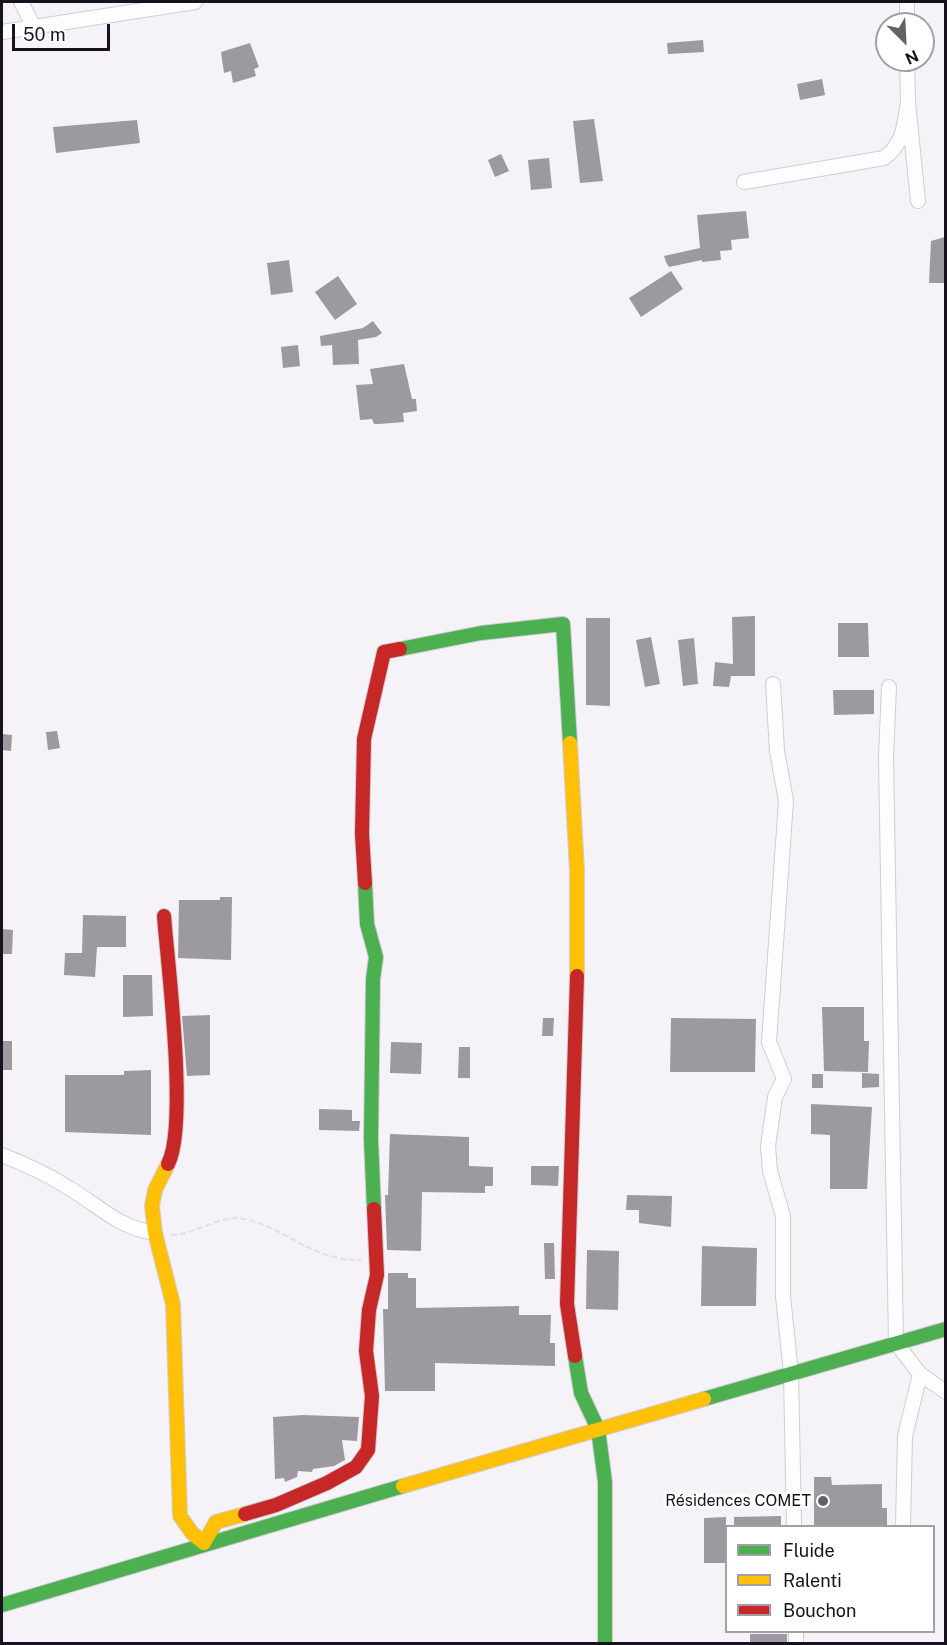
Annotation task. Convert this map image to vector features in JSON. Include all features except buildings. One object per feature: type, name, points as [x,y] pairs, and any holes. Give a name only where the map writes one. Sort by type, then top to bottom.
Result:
[{"type":"street","points":[[21,2],[34,27]]},
{"type":"street","points":[[2,32],[195,2]]},
{"type":"street","points":[[908,72],[908,102],[918,201]]},
{"type":"street","points":[[744,182],[884,158],[895,150],[902,139],[908,102]]},
{"type":"street","points":[[204,1543],[216,1522],[276,1505],[300,1495],[356,1467],[364,1460],[371,1425],[372,1396],[366,1351],[369,1310],[377,1275],[371,1139],[373,979],[376,957],[366,924],[363,822],[364,739],[384,652],[481,633],[563,624],[577,871],[577,1005],[567,1304],[581,1393],[598,1429],[605,1482],[605,1644]]},
{"type":"street","points":[[773,684],[777,751],[786,801],[769,1042],[784,1079],[775,1097],[768,1146],[770,1171],[783,1216],[783,1296],[791,1373],[794,1525]]},
{"type":"street","points":[[889,687],[886,757],[896,1343],[920,1374],[945,1392]]},
{"type":"street","points":[[164,916],[177,1101],[174,1153],[155,1190],[152,1206],[155,1233],[172,1304],[180,1516],[192,1533],[204,1543]]},
{"type":"street","points":[[2,1155],[30,1166],[59,1182],[127,1227],[155,1233]]},
{"type":"street","points":[[2,1605],[204,1543],[945,1329]]},
{"type":"street","points":[[903,1525],[905,1437],[920,1374]]},
{"type":"path","points":[[155,1233],[176,1235],[241,1218],[257,1222],[317,1254],[352,1261],[376,1260]]},
{"type":"traffic: fast","points":[[400,649],[481,633],[563,624],[570,743]]},
{"type":"traffic: fast","points":[[365,883],[367,924],[376,957],[373,979],[371,1139],[374,1209]]},
{"type":"traffic: fast","points":[[704,1399],[946,1329]]},
{"type":"traffic: fast","points":[[575,1356],[581,1393],[598,1429],[605,1482],[605,1644]]},
{"type":"traffic: fast","points":[[2,1605],[403,1486]]},
{"type":"traffic: slow","points":[[570,743],[577,871],[577,976]]},
{"type":"traffic: slow","points":[[168,1164],[155,1190],[152,1206],[155,1233],[173,1304],[180,1516],[192,1533],[204,1543],[216,1522],[245,1514]]},
{"type":"traffic: slow","points":[[403,1486],[704,1399]]},
{"type":"traffic: jam","points":[[365,883],[362,834],[364,739],[384,652],[400,649]]},
{"type":"traffic: jam","points":[[164,916],[177,1082],[174,1144],[168,1164]]},
{"type":"traffic: jam","points":[[575,1356],[567,1304],[577,976]]},
{"type":"traffic: jam","points":[[245,1514],[276,1505],[327,1483],[356,1467],[368,1450],[372,1396],[366,1351],[369,1310],[377,1275],[374,1209]]},
{"type":"place","name":"Résidences COMET","points":[[823,1501]]}]
